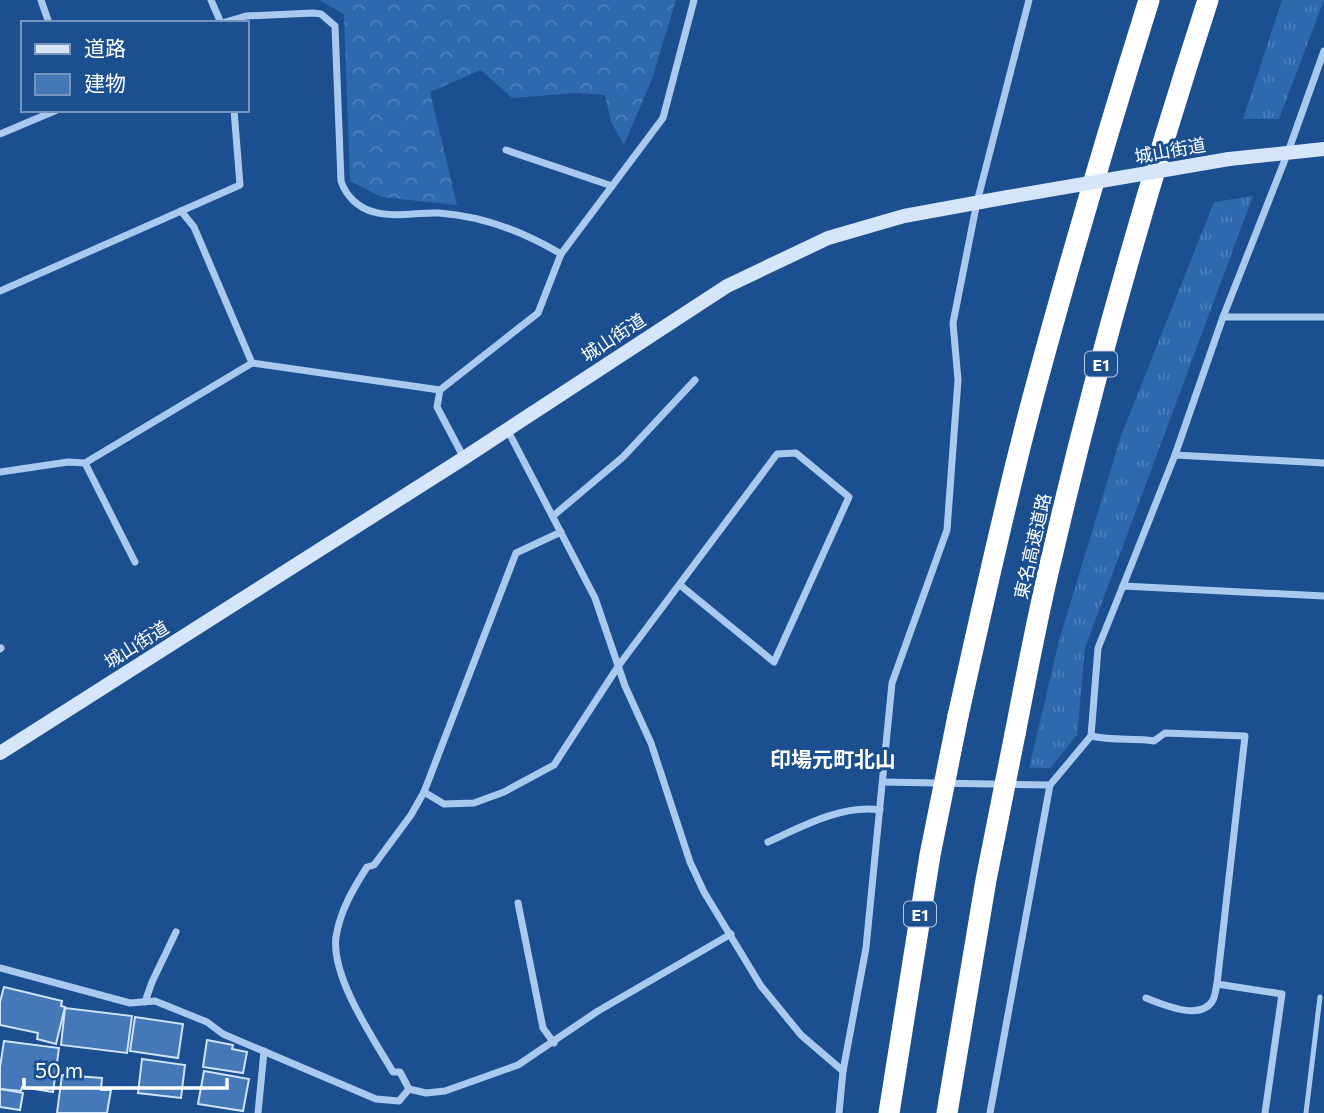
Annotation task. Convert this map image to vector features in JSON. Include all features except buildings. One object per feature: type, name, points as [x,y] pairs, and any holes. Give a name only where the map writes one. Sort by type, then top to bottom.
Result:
[{"type":"highway","name":"東名高速道路","points":[[889,1113],[930,855],[998,538],[1033,397],[1074,250],[1149,0]]},
{"type":"highway","name":"東名高速道路","points":[[947,1113],[986,880],[1052,553],[1129,261],[1208,0]]},
{"type":"street","points":[[41,0],[48,21]]},
{"type":"street","points":[[211,0],[221,21]]},
{"type":"street","points":[[464,458],[437,407],[440,390],[538,313],[561,254],[663,118],[694,0]]},
{"type":"street","points":[[839,1113],[842,1072],[866,948],[892,682],[947,530],[958,380],[953,323],[977,202],[1029,0]]},
{"type":"street","points":[[229,21],[246,16],[313,13],[321,14],[335,26],[341,181],[345,192],[362,208],[377,213],[440,213],[466,216],[535,239],[561,254]]},
{"type":"street","points":[[990,1113],[1050,785],[1091,736],[1098,649],[1175,455],[1223,317],[1288,152],[1324,51]]},
{"type":"street","points":[[0,134],[52,112]]},
{"type":"street","points":[[0,290],[240,184],[234,112]]},
{"type":"street","name":"城山街道","points":[[0,753],[464,458],[727,286],[828,238],[904,216],[977,202],[1229,159],[1324,149]]},
{"type":"street","points":[[506,150],[612,186]]},
{"type":"street","points":[[181,211],[194,227],[252,363]]},
{"type":"street","points":[[1223,317],[1324,317]]},
{"type":"street","points":[[0,472],[68,462],[85,463],[252,363],[440,390]]},
{"type":"street","points":[[553,516],[623,457],[695,380]]},
{"type":"street","points":[[507,429],[596,598],[625,685],[651,743],[690,862],[704,892],[761,986],[801,1035],[842,1072]]},
{"type":"street","points":[[424,792],[444,804],[474,803],[503,792],[554,765],[619,664],[777,454],[796,453],[849,497],[774,662],[680,585]]},
{"type":"street","points":[[1175,455],[1324,463]]},
{"type":"street","points":[[85,463],[135,562]]},
{"type":"street","points":[[561,532],[516,553],[424,792],[411,815],[374,865],[367,867],[349,895],[340,918],[336,939],[338,963],[361,1018],[393,1072],[400,1072],[409,1089],[426,1093],[445,1091],[518,1065],[598,1012],[731,934]]},
{"type":"street","points":[[1123,586],[1324,596]]},
{"type":"street","points":[[1091,736],[1112,741],[1131,738],[1154,741],[1165,733],[1245,736],[1213,1000],[1206,1007],[1186,1011],[1146,998]]},
{"type":"street","points":[[883,782],[1050,785]]},
{"type":"street","points":[[768,842],[835,815],[869,808],[880,810]]},
{"type":"street","points":[[518,904],[543,1028],[554,1043]]},
{"type":"street","points":[[145,1002],[176,932]]},
{"type":"street","points":[[0,968],[130,1003],[155,1001],[207,1022],[223,1034],[376,1099],[399,1101],[409,1089]]},
{"type":"street","points":[[1217,984],[1282,994],[1265,1113]]},
{"type":"street","points":[[258,1113],[264,1051]]},
{"type":"lane","points":[[1306,1113],[1320,998]]},
{"type":"green space","points":[[319,0],[676,0],[652,79],[624,145],[611,122],[605,95],[578,93],[512,98],[481,70],[430,92],[457,205],[381,197],[350,181],[344,14]]},
{"type":"green space","points":[[1282,0],[1324,0],[1279,119],[1243,119]]},
{"type":"green space","points":[[1253,196],[1085,648],[1077,735],[1050,768],[1029,768],[1060,637],[1121,436],[1214,202]]},
{"type":"district","name":"印場元町北山","points":[[833,758]]}]
